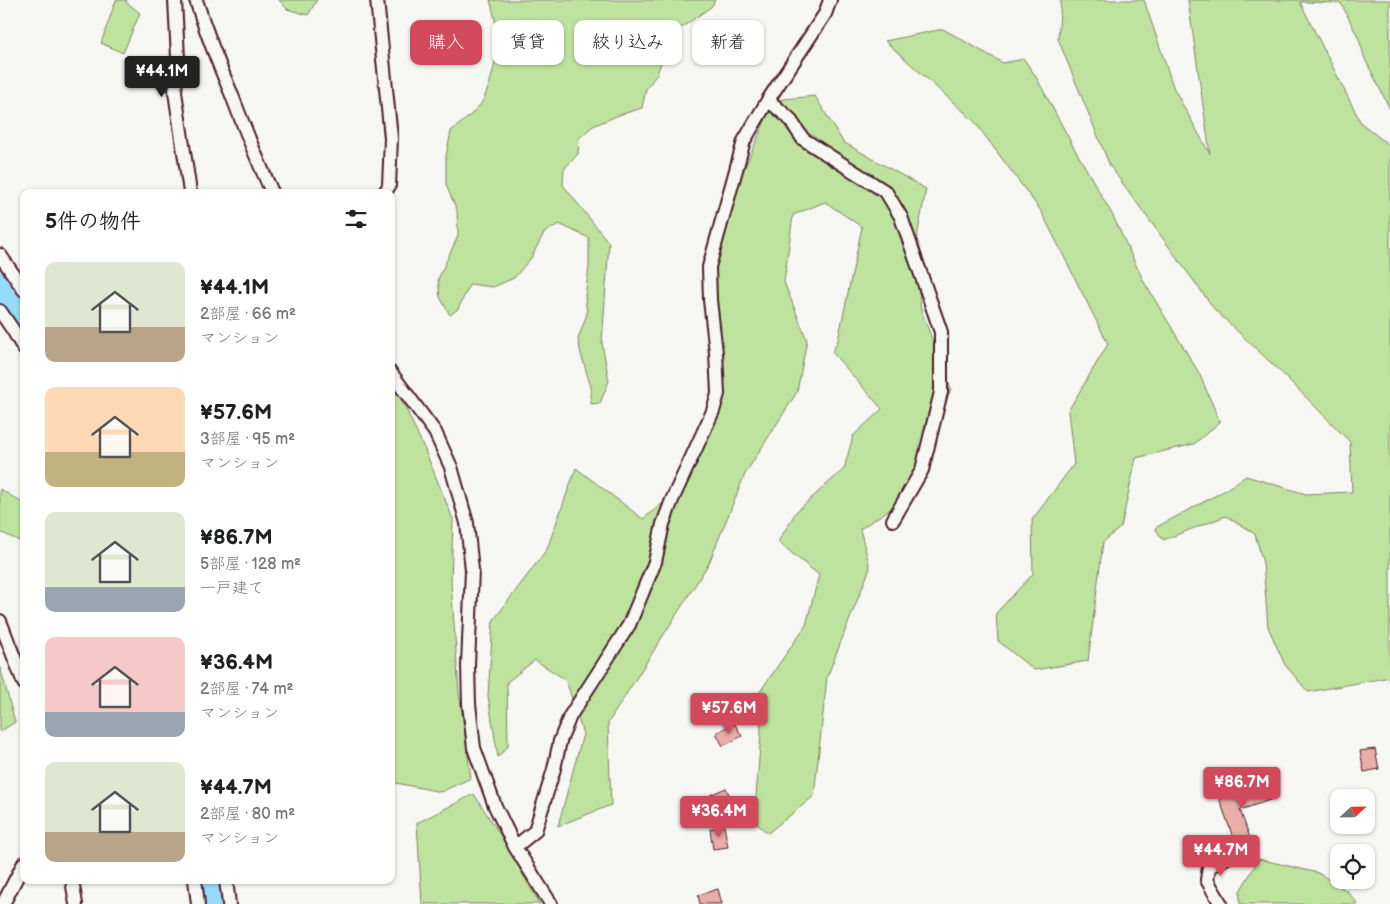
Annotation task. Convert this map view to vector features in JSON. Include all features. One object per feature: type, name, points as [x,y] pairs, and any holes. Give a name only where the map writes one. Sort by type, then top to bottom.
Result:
[{"type":"street","points":[[174,0],[178,58],[175,92],[190,189]]},
{"type":"street","points":[[196,0],[203,23],[259,165],[271,189]]},
{"type":"street","points":[[377,0],[391,138],[389,186],[387,189]]},
{"type":"street","points":[[515,847],[535,831],[560,741],[570,716],[629,625],[655,562],[663,524],[672,500],[713,411],[718,394],[709,267],[744,141],[768,100],[825,14],[830,0]]},
{"type":"street","points":[[768,100],[790,118],[803,139],[886,192],[901,217],[941,332],[941,392],[922,470],[893,520]]},
{"type":"street","points":[[0,255],[20,284]]},
{"type":"street","points":[[0,311],[20,342]]},
{"type":"street","points":[[395,378],[435,432],[451,467],[467,523],[472,570],[468,666],[469,704],[474,748],[494,806],[515,847],[551,904]]},
{"type":"street","points":[[0,621],[20,673]]},
{"type":"street","points":[[1221,904],[1207,880],[1209,868],[1234,853]]},
{"type":"street","points":[[3,904],[20,871]]},
{"type":"street","points":[[73,884],[76,904]]},
{"type":"street","points":[[195,884],[198,904]]},
{"type":"street","points":[[226,884],[229,904]]},
{"type":"green space","points":[[116,0],[127,0],[126,2],[140,13],[123,53],[101,43]]},
{"type":"green space","points":[[279,0],[317,0],[308,15],[287,9]]},
{"type":"green space","points":[[490,0],[715,0],[712,6],[682,27],[682,20],[574,20],[574,65],[660,65],[657,74],[646,89],[642,108],[593,126],[579,138],[578,154],[564,169],[563,185],[609,243],[602,343],[609,381],[600,403],[591,404],[591,387],[578,339],[587,314],[585,296],[589,267],[589,238],[559,224],[544,233],[531,258],[514,278],[493,287],[470,284],[458,309],[450,315],[440,297],[438,279],[458,236],[457,210],[446,185],[446,156],[451,131],[470,116],[480,105],[486,93],[494,65],[564,65],[564,20],[495,20]]},
{"type":"green space","points":[[1061,0],[1144,0],[1174,89],[1210,154],[1188,0],[1390,0],[1390,109],[1365,59],[1359,39],[1341,3],[1300,2],[1361,123],[1390,146],[1390,677],[1308,692],[1285,665],[1268,627],[1263,563],[1255,534],[1226,516],[1163,540],[1155,528],[1222,492],[1246,476],[1306,494],[1352,492],[1350,442],[1286,377],[1215,310],[1110,166],[1058,39]]},
{"type":"green space","points":[[943,29],[1003,63],[1024,59],[1036,77],[1112,214],[1144,282],[1199,373],[1220,422],[1194,444],[1136,458],[1121,527],[1103,542],[1088,661],[1034,670],[998,641],[996,613],[1033,574],[1032,520],[1074,464],[1068,411],[1108,344],[1041,211],[974,121],[885,41]]},
{"type":"green space","points":[[815,96],[843,142],[926,189],[914,253],[921,310],[951,389],[901,502],[860,529],[870,568],[827,677],[814,796],[768,833],[754,822],[761,734],[759,693],[806,625],[819,575],[778,542],[796,512],[844,469],[853,436],[882,409],[832,352],[838,340],[862,227],[825,202],[793,215],[784,282],[807,340],[797,392],[745,474],[709,563],[608,723],[611,805],[558,826],[583,734],[566,680],[535,660],[507,682],[508,746],[498,757],[488,696],[493,621],[547,549],[576,468],[643,519],[673,495],[723,399],[712,268],[742,174],[774,100]]},
{"type":"green space","points":[[395,392],[399,394],[424,448],[453,519],[451,583],[459,692],[471,778],[441,792],[395,783]]},
{"type":"green space","points":[[0,489],[20,502],[20,541],[0,532]]},
{"type":"green space","points":[[0,667],[15,722],[0,732]]},
{"type":"green space","points":[[474,794],[540,904],[422,904],[417,823]]},
{"type":"green space","points":[[1259,859],[1318,873],[1330,880],[1330,889],[1344,889],[1358,904],[1240,904],[1240,891]]},
{"type":"building","points":[[734,723],[742,736],[723,746],[716,733]]},
{"type":"building","points":[[1375,749],[1379,769],[1364,772],[1360,751]]},
{"type":"building","points":[[1269,785],[1273,799],[1240,810],[1250,838],[1235,843],[1218,795],[1232,790],[1234,795]]},
{"type":"building","points":[[726,788],[732,801],[715,808],[710,795]]},
{"type":"building","points":[[724,826],[728,847],[713,849],[710,829]]},
{"type":"building","points":[[718,889],[722,904],[700,904],[698,895]]},
{"type":"waterway","points":[[0,283],[20,312]]},
{"type":"waterway","points":[[210,884],[212,904]]}]
